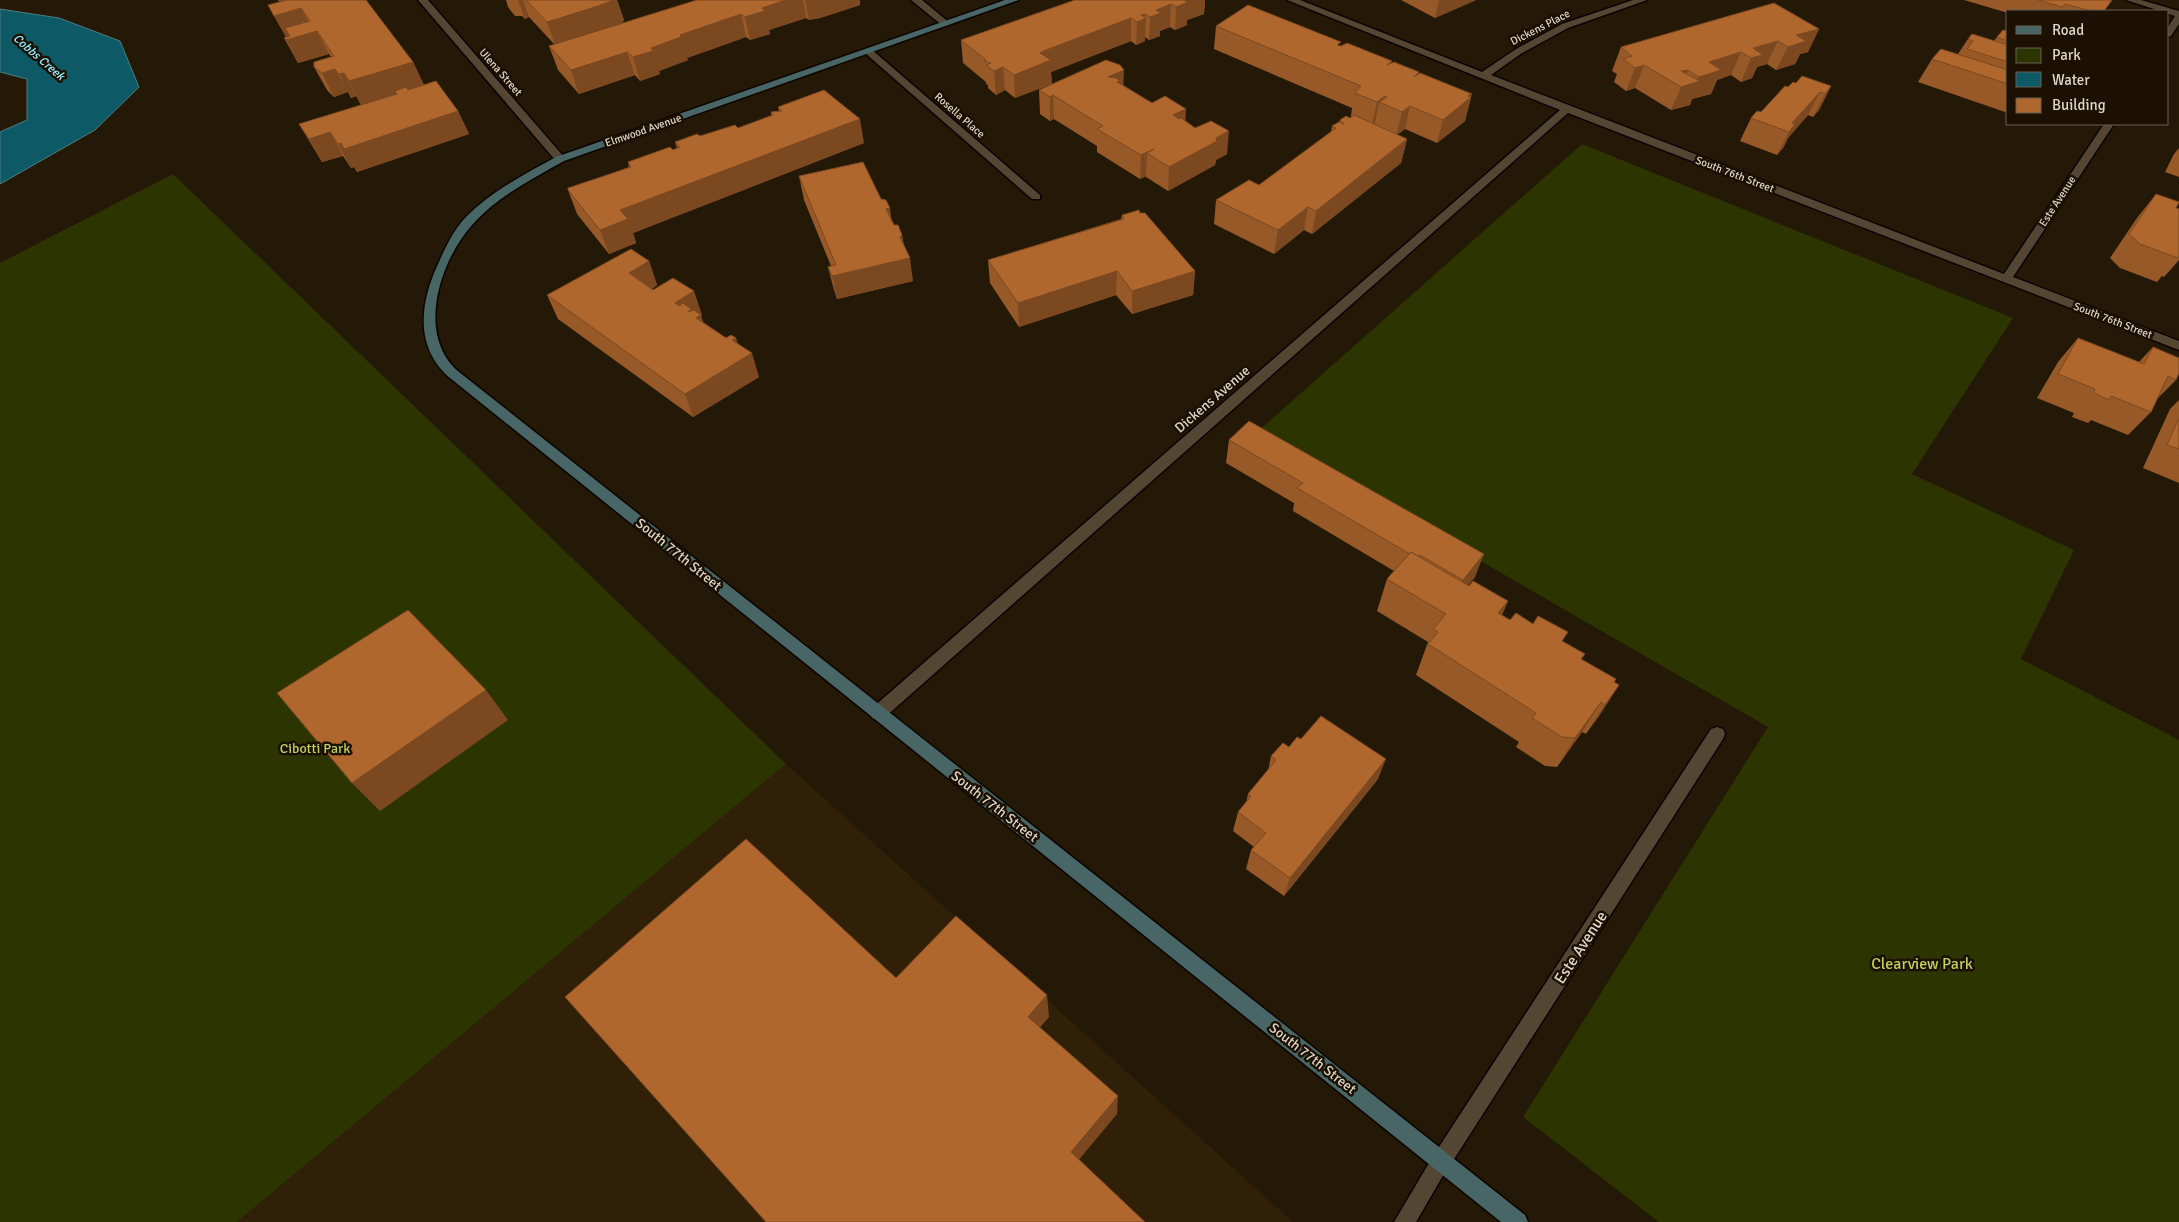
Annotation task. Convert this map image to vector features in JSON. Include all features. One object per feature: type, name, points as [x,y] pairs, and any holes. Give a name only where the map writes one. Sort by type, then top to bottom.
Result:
[{"type":"street","name":"Ulena Street","points":[[423,0],[560,159]]},
{"type":"street","points":[[916,0],[946,24]]},
{"type":"street","name":"Elmwood Avenue","points":[[473,389],[439,360],[428,322],[432,293],[441,268],[468,222],[489,203],[521,181],[560,159],[1014,0]]},
{"type":"street","name":"South 76th Street","points":[[1292,0],[1566,109],[2179,346]]},
{"type":"street","name":"Dickens Place","points":[[1483,76],[1519,51],[1565,26],[1642,0]]},
{"type":"street","points":[[2131,0],[2161,10]]},
{"type":"street","points":[[2169,32],[2179,16]]},
{"type":"street","name":"Rosella Place","points":[[868,51],[1036,197]]},
{"type":"street","name":"Dickens Avenue","points":[[878,713],[1566,109]]},
{"type":"street","name":"Este Avenue","points":[[2007,278],[2108,125]]},
{"type":"street","name":"South 77th Street","points":[[473,389],[1518,1222]]},
{"type":"street","name":"Este Avenue","points":[[1404,1222],[1717,734]]},
{"type":"shaded area","points":[[786,764],[1293,1222],[237,1222]]},
{"type":"green space","name":"Clearview Park","points":[[1582,144],[2013,318],[1912,474],[2074,550],[2021,659],[2179,740],[2179,1222],[1659,1222],[1523,1117],[1768,727],[1257,432]]},
{"type":"green space","name":"Cibotti Park","points":[[173,174],[786,764],[237,1222],[0,1222],[0,263]]},
{"type":"water","name":"Cobbs Creek","points":[[0,9],[59,18],[120,41],[139,87],[95,130],[0,184],[0,132],[27,120],[27,79],[0,72]]},
{"type":"building","points":[[287,0],[366,0],[413,62],[349,81],[344,73],[339,74],[335,69],[322,73],[314,67],[314,62],[334,56],[317,31],[286,40],[284,38],[290,36],[285,28],[310,21],[301,8],[274,16],[268,5]]},
{"type":"building","points":[[526,0],[614,0],[547,22]]},
{"type":"building","points":[[697,0],[786,0],[762,8],[765,11],[745,17],[741,14],[680,35],[681,37],[651,48],[653,51],[633,57],[627,52],[571,70],[549,46]]},
{"type":"building","points":[[1075,0],[1184,0],[1188,2],[1176,7],[1171,4],[1156,10],[1161,13],[1150,17],[1145,14],[1141,15],[1146,18],[1137,22],[1131,18],[1043,51],[1040,53],[1051,60],[1014,75],[1003,67],[994,71],[986,65],[991,63],[984,61],[986,60],[961,40]]},
{"type":"building","points":[[2038,0],[2112,0],[2105,10],[2087,10],[2065,4],[2062,7]]},
{"type":"building","points":[[1774,3],[1819,29],[1796,35],[1806,41],[1788,47],[1778,41],[1753,48],[1763,55],[1751,58],[1741,52],[1709,62],[1721,70],[1699,77],[1688,70],[1681,71],[1700,81],[1681,87],[1644,65],[1635,68],[1623,59],[1632,56],[1621,47]]},
{"type":"building","points":[[1248,5],[1341,42],[1337,45],[1341,46],[1347,43],[1392,61],[1387,65],[1394,62],[1419,72],[1414,77],[1420,73],[1472,94],[1468,96],[1471,97],[1443,120],[1410,106],[1402,112],[1379,102],[1387,97],[1385,96],[1377,102],[1355,93],[1361,86],[1216,26]]},
{"type":"building","points":[[2003,30],[2006,31],[2006,41],[1997,37]]},
{"type":"building","points":[[1972,34],[2006,44],[2006,61],[1967,49],[1973,41],[1968,39]]},
{"type":"building","points":[[1941,49],[2006,69],[2006,83],[1932,59]]},
{"type":"building","points":[[1106,60],[1120,65],[1124,70],[1108,77],[1116,78],[1120,81],[1117,82],[1152,103],[1165,96],[1186,109],[1173,115],[1179,119],[1181,118],[1195,128],[1211,121],[1229,131],[1216,138],[1217,141],[1169,167],[1147,153],[1154,149],[1141,155],[1097,129],[1103,126],[1053,95],[1050,97],[1039,90]]},
{"type":"building","points":[[1802,76],[1831,86],[1825,94],[1820,92],[1792,123],[1795,124],[1789,132],[1751,118],[1757,111],[1761,112],[1785,86],[1788,87],[1793,82],[1796,83]]},
{"type":"building","points":[[436,81],[458,111],[344,149],[330,132],[309,139],[299,124],[397,94],[395,91],[406,87],[408,90]]},
{"type":"building","points":[[824,90],[860,119],[620,210],[628,219],[600,230],[568,190],[568,188],[631,167],[628,162],[670,147],[673,150],[680,147],[675,142],[697,134],[700,136],[735,125],[738,128],[773,115],[771,112],[782,111],[778,107]]},
{"type":"building","points":[[1354,115],[1407,139],[1316,211],[1308,207],[1278,230],[1216,200],[1249,180],[1259,185],[1336,128],[1332,126],[1339,122],[1344,124],[1340,120],[1346,116],[1350,118]]},
{"type":"building","points":[[863,162],[881,199],[886,200],[890,208],[886,209],[894,225],[898,225],[902,235],[900,237],[910,258],[832,276],[828,267],[836,265],[799,176]]},
{"type":"building","points":[[2156,194],[2179,202],[2176,208],[2179,209],[2178,258],[2140,244],[2129,234]]},
{"type":"building","points":[[1139,210],[1140,213],[1145,213],[1195,271],[1132,291],[1117,271],[1018,303],[988,260],[1124,219],[1122,215]]},
{"type":"building","points":[[631,249],[649,261],[629,273],[653,290],[673,278],[694,291],[675,303],[679,306],[683,303],[691,309],[688,312],[694,310],[701,315],[696,318],[726,338],[731,335],[736,338],[732,340],[752,353],[685,394],[547,295]]},
{"type":"building","points":[[2078,338],[2144,364],[2153,347],[2179,358],[2179,373],[2176,380],[2168,376],[2151,412],[2111,396],[2109,400],[2094,393],[2095,389],[2058,374]]},
{"type":"building","points":[[2179,418],[2179,449],[2167,445]]},
{"type":"building","points":[[1249,421],[1484,554],[1463,580],[1420,555],[1418,556],[1411,552],[1410,554],[1297,488],[1303,483],[1229,440]]},
{"type":"building","points":[[1411,552],[1469,586],[1473,581],[1508,601],[1498,613],[1510,620],[1516,613],[1533,624],[1538,616],[1568,632],[1562,641],[1585,654],[1581,659],[1616,679],[1614,682],[1619,685],[1605,705],[1601,702],[1575,738],[1562,737],[1532,718],[1536,713],[1428,644],[1438,632],[1433,629],[1446,614],[1387,579]]},
{"type":"building","points":[[408,610],[486,690],[352,783],[277,693]]},
{"type":"building","points":[[1321,716],[1386,759],[1290,878],[1251,850],[1266,833],[1238,812],[1251,796],[1248,794],[1276,760],[1271,756],[1283,743],[1289,747],[1297,737],[1301,739]]},
{"type":"building","points":[[746,839],[896,978],[956,916],[1047,995],[1028,1017],[1118,1096],[1071,1152],[1145,1222],[766,1222],[565,997]]}]
